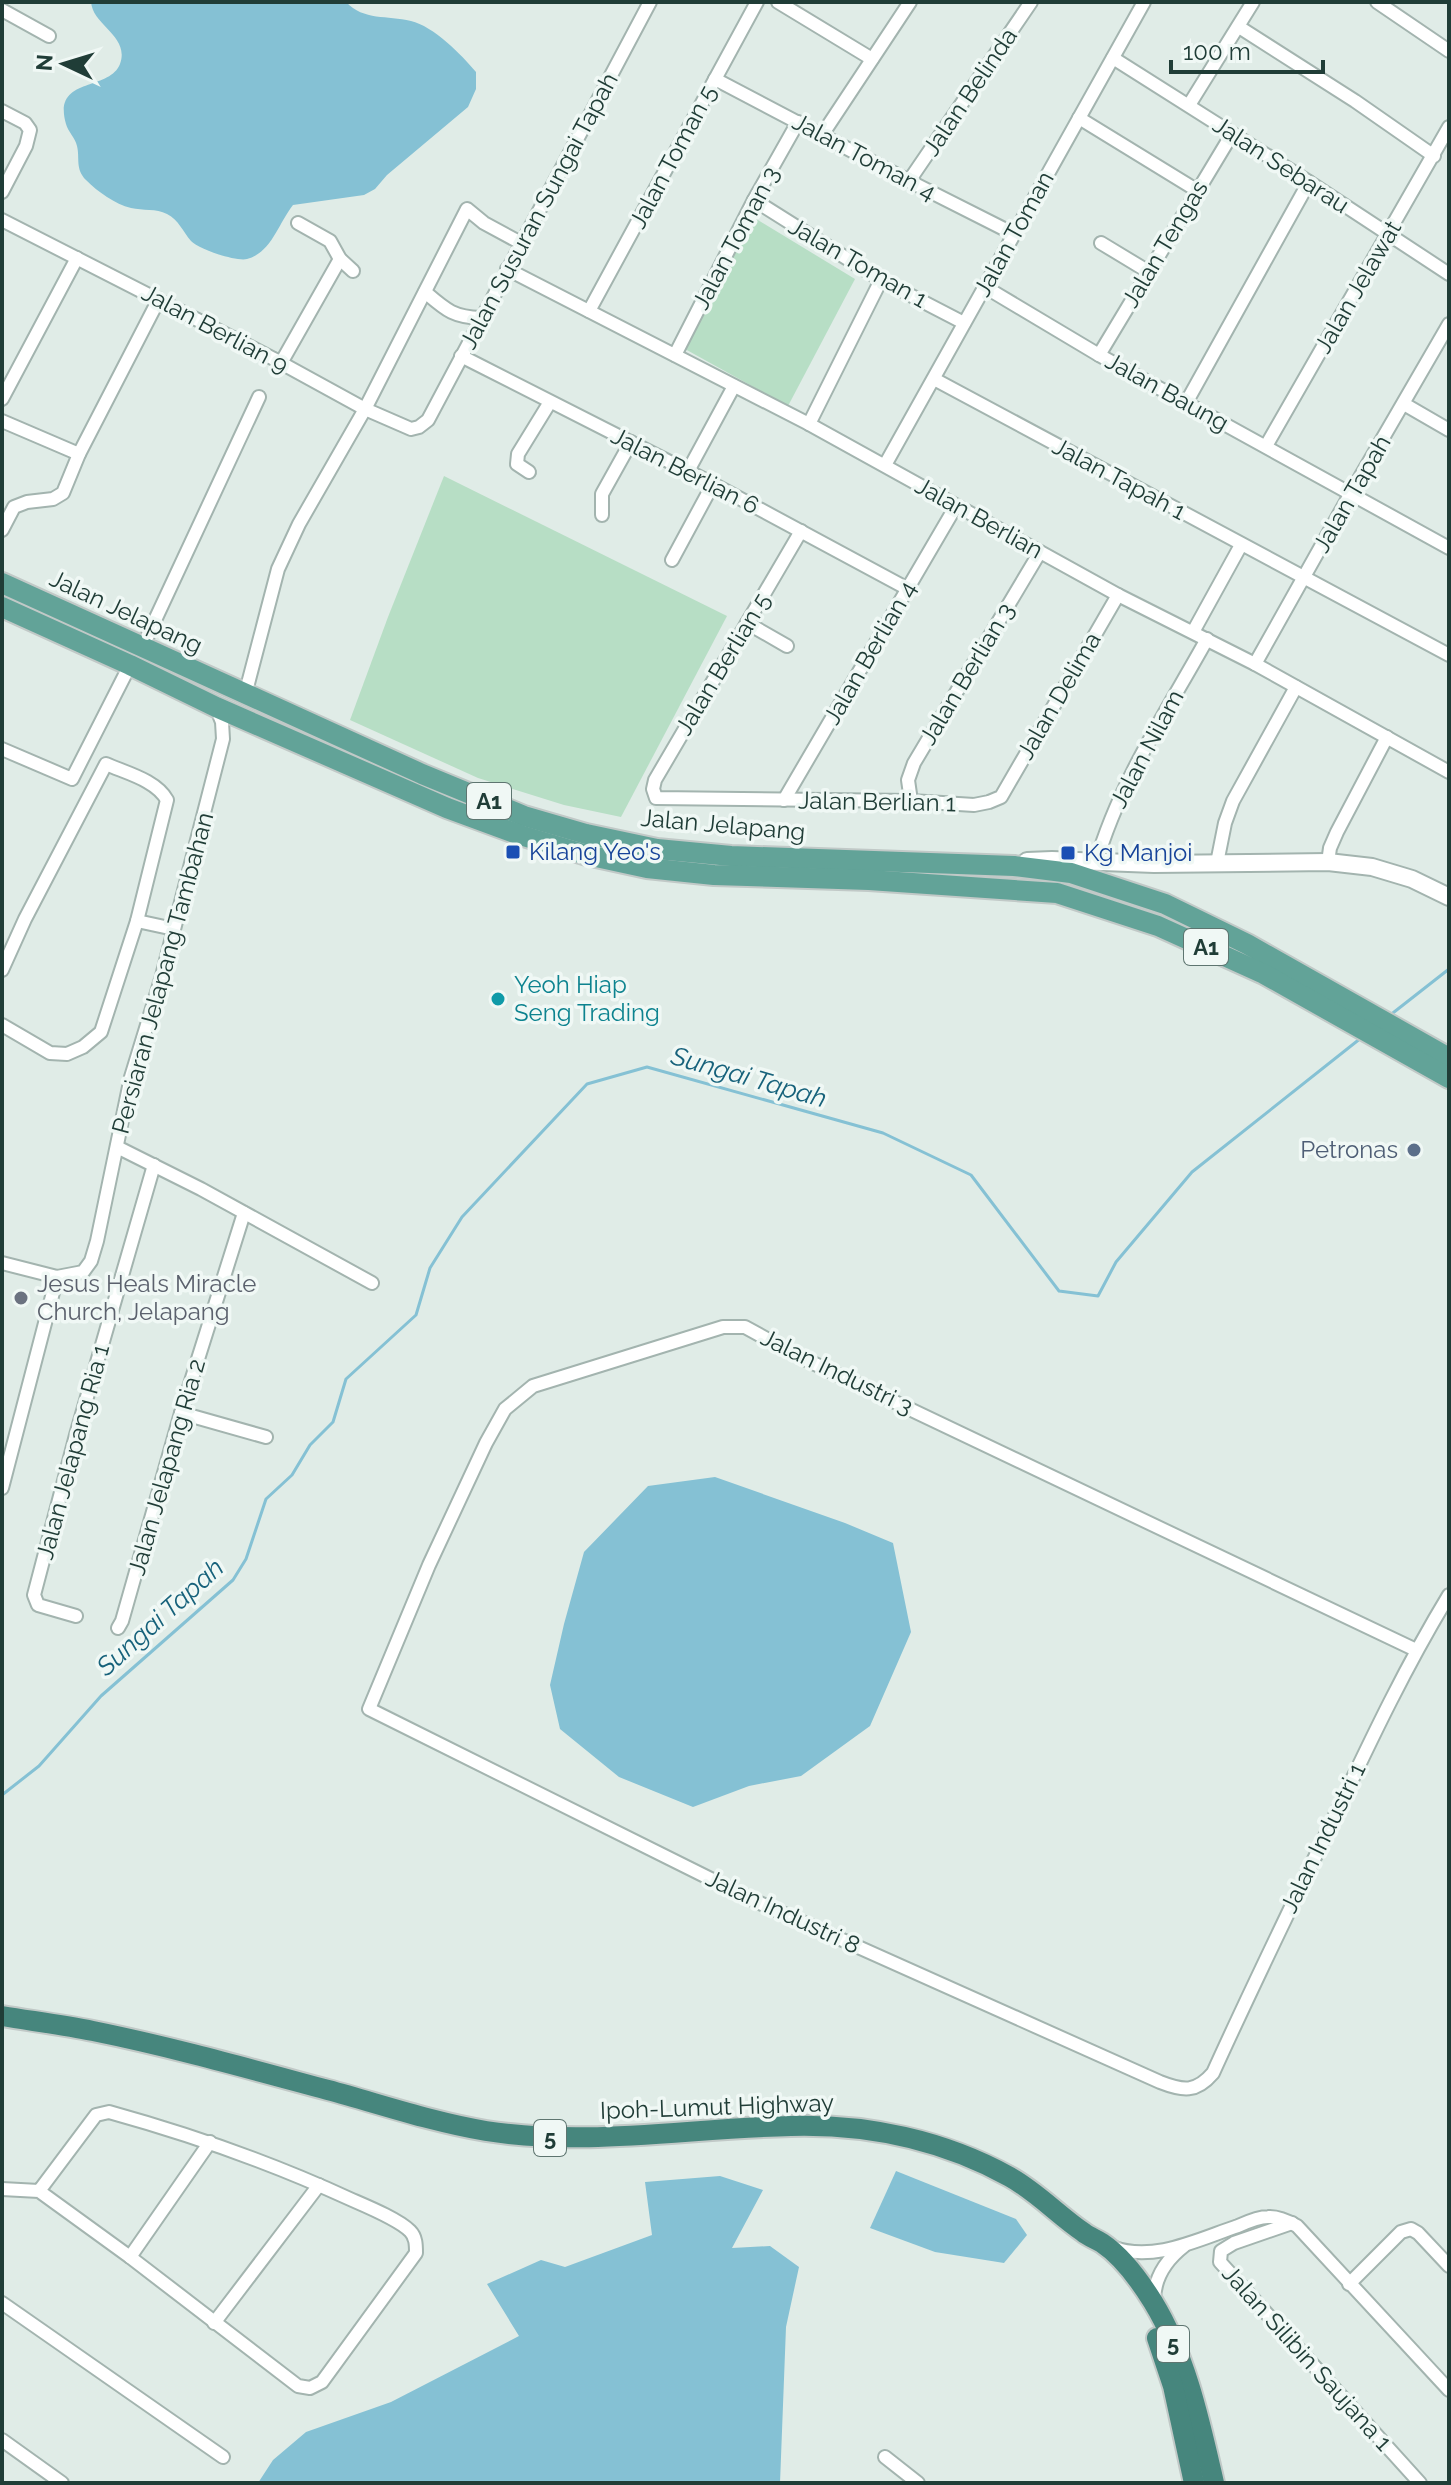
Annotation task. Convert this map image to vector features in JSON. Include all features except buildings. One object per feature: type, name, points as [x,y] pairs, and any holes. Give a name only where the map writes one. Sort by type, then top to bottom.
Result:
[{"type":"highway","name":"Ipoh-Lumut Highway","points":[[2,2016],[92,2030],[200,2056],[413,2115],[485,2131],[558,2138],[792,2126],[865,2129],[911,2137],[962,2155],[1010,2177],[1094,2238],[1130,2271],[1154,2304],[1185,2373],[1214,2483]]},
{"type":"highway","name":"Ipoh-Lumut Highway","points":[[1094,2238],[1096,2251],[1134,2294],[1150,2321],[1173,2386],[1194,2483]]},
{"type":"main road","name":"Jalan Jelapang","points":[[2,583],[136,656],[216,707],[459,813],[532,839],[647,868],[714,875],[869,880],[1057,893],[1158,926],[1330,1001]]},
{"type":"main road","name":"Jalan Jelapang","points":[[2,607],[245,695],[524,816],[586,834],[657,849],[731,856],[1014,866],[1071,873],[1165,904],[1247,944],[1330,1001],[1396,1038],[1449,1078]]},
{"type":"main road","points":[[1014,866],[1044,878],[1057,893],[1072,883],[1106,885]]},
{"type":"main road","name":"Jalan Jelapang","points":[[1396,1038],[1449,1058]]},
{"type":"street","name":"Jalan Susuran Sungai Tapah","points":[[428,420],[650,2]]},
{"type":"street","name":"Jalan Toman 5","points":[[589,311],[757,2]]},
{"type":"street","points":[[778,2],[872,59]]},
{"type":"street","points":[[822,135],[910,2]]},
{"type":"street","name":"Jalan Belinda","points":[[909,181],[1031,2]]},
{"type":"street","name":"Jalan Toman","points":[[885,465],[1144,2]]},
{"type":"street","points":[[1189,105],[1253,2]]},
{"type":"street","points":[[1377,2],[1449,51]]},
{"type":"street","points":[[2,10],[49,36]]},
{"type":"street","points":[[1239,27],[1434,156]]},
{"type":"street","name":"Jalan Sebarau","points":[[1113,58],[1449,274]]},
{"type":"street","name":"Jalan Toman 4","points":[[715,79],[1014,234]]},
{"type":"street","points":[[2,111],[25,123],[30,130],[26,146],[2,192]]},
{"type":"street","points":[[1079,118],[1198,191]]},
{"type":"street","name":"Jalan Toman 3","points":[[675,355],[754,200],[798,122]]},
{"type":"street","name":"Jalan Jelawat","points":[[1266,446],[1449,127]]},
{"type":"street","name":"Jalan Tengas","points":[[1099,355],[1232,134]]},
{"type":"street","points":[[1186,403],[1309,182]]},
{"type":"street","name":"Jalan Toman 1","points":[[754,200],[881,280],[964,323]]},
{"type":"street","points":[[245,695],[278,569],[299,524],[365,409],[467,209],[484,223],[521,243]]},
{"type":"street","name":"Jalan Berlian 9","points":[[2,220],[159,299],[365,409],[411,429],[428,420]]},
{"type":"street","points":[[298,223],[330,241],[340,259],[353,271]]},
{"type":"street","points":[[1101,243],[1149,272]]},
{"type":"street","points":[[2,399],[77,258]]},
{"type":"street","points":[[281,363],[340,259]]},
{"type":"street","name":"Jalan Berlian","points":[[507,269],[809,424],[1118,595],[1255,664],[1449,772]]},
{"type":"street","points":[[809,424],[881,280]]},
{"type":"street","name":"Jalan Baung","points":[[985,287],[1099,355],[1449,548]]},
{"type":"street","points":[[425,292],[449,312],[462,317],[481,318]]},
{"type":"street","points":[[2,530],[14,507],[53,499],[63,493],[79,454],[159,299]]},
{"type":"street","name":"Jalan Tapah","points":[[1255,664],[1449,324]]},
{"type":"street","name":"Jalan Berlian 6","points":[[461,356],[713,484],[908,589]]},
{"type":"street","name":"Jalan Tapah 1","points":[[934,379],[1449,655]]},
{"type":"street","points":[[688,471],[734,386]]},
{"type":"street","points":[[2,749],[72,779],[136,656],[259,397]]},
{"type":"street","points":[[529,472],[517,464],[518,454],[550,402]]},
{"type":"street","points":[[1404,404],[1449,430]]},
{"type":"street","points":[[2,421],[79,454]]},
{"type":"street","points":[[602,515],[602,494],[631,442]]},
{"type":"street","points":[[672,560],[713,484]]},
{"type":"street","name":"Jalan Berlian 4","points":[[784,800],[956,506]]},
{"type":"street","name":"Jalan Berlian 5","points":[[656,798],[653,789],[655,780],[801,531]]},
{"type":"street","points":[[1193,632],[1241,545]]},
{"type":"street","name":"Jalan Berlian 3","points":[[911,801],[908,780],[914,763],[1040,552]]},
{"type":"street","name":"Jalan Delima","points":[[1001,797],[1118,595]]},
{"type":"street","points":[[747,623],[787,646]]},
{"type":"street","name":"Jalan Nilam","points":[[1096,863],[1113,813],[1207,639]]},
{"type":"street","points":[[1217,863],[1233,801],[1296,687]]},
{"type":"street","name":"Persiaran Jelapang Tambahan","points":[[57,1277],[83,1272],[91,1261],[97,1241],[131,1077],[174,929],[223,739],[222,722],[216,707]]},
{"type":"street","points":[[223,739],[235,726],[248,721]]},
{"type":"street","points":[[1328,862],[1337,832],[1387,737]]},
{"type":"street","points":[[2,1025],[50,1053],[67,1054],[83,1047],[101,1032],[137,921],[167,800],[146,781],[85,754]]},
{"type":"street","points":[[2,970],[25,919],[106,764]]},
{"type":"street","name":"Jalan Berlian 1","points":[[656,798],[911,801],[974,805],[1001,797]]},
{"type":"street","points":[[1014,866],[1030,860],[1096,863],[1328,862],[1372,867],[1412,879],[1449,897]]},
{"type":"street","points":[[137,921],[174,929]]},
{"type":"street","points":[[117,1147],[372,1283]]},
{"type":"street","name":"Jalan Jelapang Ria 1","points":[[76,1616],[38,1605],[34,1595],[76,1435],[154,1165]]},
{"type":"street","name":"Jalan Jelapang Ria 2","points":[[118,1628],[244,1213]]},
{"type":"street","points":[[2,1263],[57,1277],[2,1488]]},
{"type":"street","name":"Jalan Industri 3","points":[[369,1709],[429,1565],[505,1409],[533,1386],[723,1327],[745,1327],[807,1360],[1416,1650]]},
{"type":"street","points":[[181,1413],[266,1437]]},
{"type":"street","name":"Jalan Industri 1","points":[[1204,2083],[1213,2073],[1276,1934],[1416,1650],[1449,1595]]},
{"type":"street","name":"Jalan Industri 8","points":[[369,1709],[753,1900],[1160,2082],[1182,2089],[1204,2083]]},
{"type":"street","points":[[2,2189],[39,2191],[298,2386],[310,2388],[322,2382],[416,2253],[416,2241],[410,2231],[376,2211],[210,2142],[109,2112],[96,2115],[39,2191]]},
{"type":"street","points":[[130,2257],[210,2142]]},
{"type":"street","points":[[214,2323],[319,2185]]},
{"type":"street","points":[[1094,2238],[1125,2252],[1142,2253],[1187,2244],[1268,2217],[1292,2223],[1449,2390]]},
{"type":"street","name":"Jalan Silibin Saujana 1","points":[[1292,2223],[1234,2243],[1221,2251],[1220,2262],[1420,2483]]},
{"type":"street","points":[[1349,2284],[1401,2232],[1411,2229],[1449,2266]]},
{"type":"street","points":[[1154,2304],[1154,2292],[1162,2268],[1187,2244]]},
{"type":"street","points":[[2,2303],[223,2457]]},
{"type":"street","points":[[2,2440],[62,2483]]},
{"type":"street","points":[[885,2457],[918,2483]]},
{"type":"green space","points":[[753,217],[855,279],[788,406],[685,349]]},
{"type":"green space","points":[[444,476],[727,616],[621,817],[564,805],[478,778],[350,720]]},
{"type":"water","points":[[91,2],[346,2],[368,15],[411,21],[438,35],[476,72],[476,89],[468,107],[387,175],[375,189],[364,195],[293,205],[263,250],[247,259],[227,257],[195,244],[175,219],[167,214],[119,204],[83,176],[76,143],[66,124],[64,109],[67,98],[74,91],[114,73],[122,54],[116,38],[98,18]]},
{"type":"water","points":[[715,1477],[893,1543],[911,1632],[870,1726],[801,1776],[749,1786],[693,1807],[619,1777],[560,1729],[550,1685],[584,1552],[648,1486]]},
{"type":"water","points":[[896,2171],[1016,2219],[1027,2235],[1004,2263],[935,2252],[870,2228]]},
{"type":"water","points":[[720,2176],[763,2190],[732,2248],[770,2246],[799,2267],[786,2327],[780,2483],[258,2483],[273,2460],[306,2432],[391,2402],[519,2336],[487,2284],[541,2260],[565,2267],[652,2235],[645,2182]]},
{"type":"waterway","name":"Sungai Tapah","points":[[1389,1016],[1449,969]]},
{"type":"waterway","name":"Sungai Tapah","points":[[2,1795],[39,1766],[101,1696],[233,1580],[246,1559],[266,1499],[292,1475],[310,1445],[333,1422],[346,1379],[416,1315],[430,1268],[462,1217],[587,1084],[647,1067],[883,1133],[971,1175],[1059,1291],[1098,1296],[1116,1262],[1192,1172],[1361,1038]]},
{"type":"place","name":"Kilang Yeo's","points":[[513,852]]},
{"type":"place","name":"Kg Manjoi","points":[[1068,853]]},
{"type":"place","name":"Yeoh Hiap Seng Trading","points":[[498,999]]},
{"type":"place","name":"Petronas","points":[[1414,1150]]},
{"type":"place","name":"Jesus Heals Miracle Church, Jelapang","points":[[21,1298]]}]
